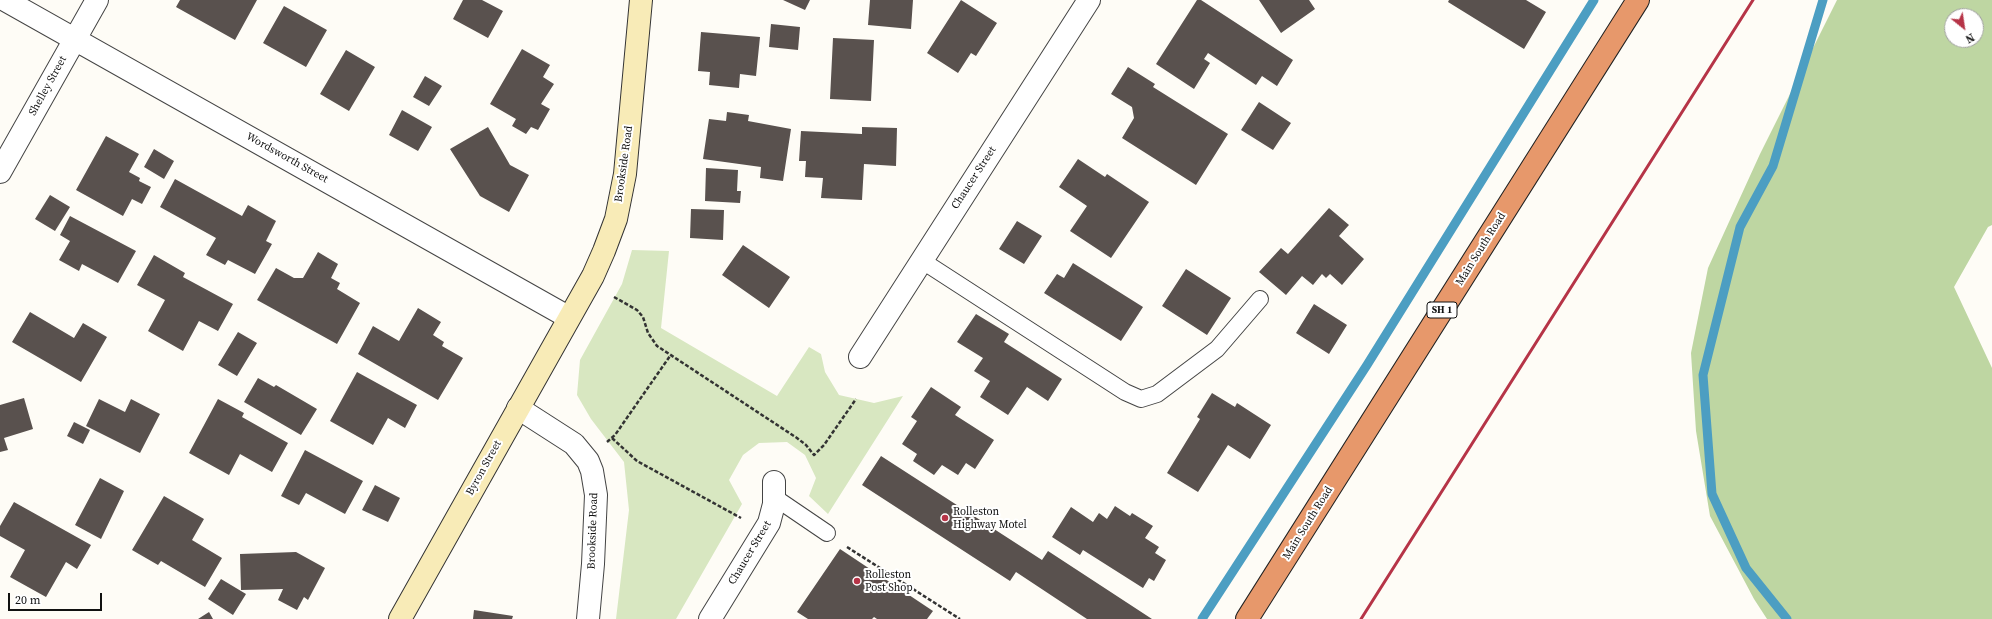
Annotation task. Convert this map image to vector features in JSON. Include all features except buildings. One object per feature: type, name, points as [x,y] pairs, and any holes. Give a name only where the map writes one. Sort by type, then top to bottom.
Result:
[{"type":"highway","name":"Main South Road","points":[[1247,619],[1638,0]]},
{"type":"street","name":"Wordsworth Street","points":[[6,0],[568,317]]},
{"type":"street","name":"Shelley Street","points":[[0,172],[97,0]]},
{"type":"street","name":"Brookside Road","points":[[568,317],[593,276],[604,251],[620,200],[628,151],[641,0]]},
{"type":"street","name":"Chaucer Street","points":[[860,357],[1089,0]]},
{"type":"street","name":"Byron Street","points":[[400,619],[568,317]]},
{"type":"street","name":"Brookside Road","points":[[518,408],[568,439],[582,452],[595,483],[596,495],[593,564],[588,619]]},
{"type":"street","name":"Chaucer Street","points":[[710,619],[764,531],[772,514],[774,490]]},
{"type":"lane","points":[[921,260],[1124,392],[1141,399],[1157,394],[1217,349],[1260,299]]},
{"type":"lane","points":[[774,490],[827,533]]},
{"type":"path","points":[[614,297],[637,310],[643,317],[644,325],[652,340],[670,356],[797,438],[814,455],[824,445],[856,399]]},
{"type":"path","points":[[586,459],[612,438],[670,356]]},
{"type":"path","points":[[612,438],[637,461],[764,531]]},
{"type":"path","points":[[843,544],[960,619]]},
{"type":"green space","points":[[1837,0],[1992,0],[1992,225],[1988,227],[1954,287],[1992,368],[1992,619],[1767,619],[1754,599],[1710,516],[1696,431],[1691,353],[1708,268],[1760,154]]},
{"type":"green space","points":[[632,250],[669,251],[661,328],[777,396],[809,347],[821,354],[825,372],[839,395],[874,403],[903,396],[828,514],[809,496],[816,478],[805,455],[787,442],[759,443],[743,455],[729,480],[742,504],[676,619],[616,619],[629,510],[624,462],[591,419],[577,395],[580,360],[622,284]]},
{"type":"waterway","points":[[1202,619],[1367,365],[1594,0]]},
{"type":"waterway","points":[[1787,619],[1746,568],[1712,494],[1703,375],[1740,227],[1773,166],[1823,0]]},
{"type":"railway","points":[[1361,619],[1753,0]]},
{"type":"place","name":"Rolleston Highway Motel","points":[[945,518]]},
{"type":"place","name":"Rolleston Post Shop","points":[[857,581]]}]
